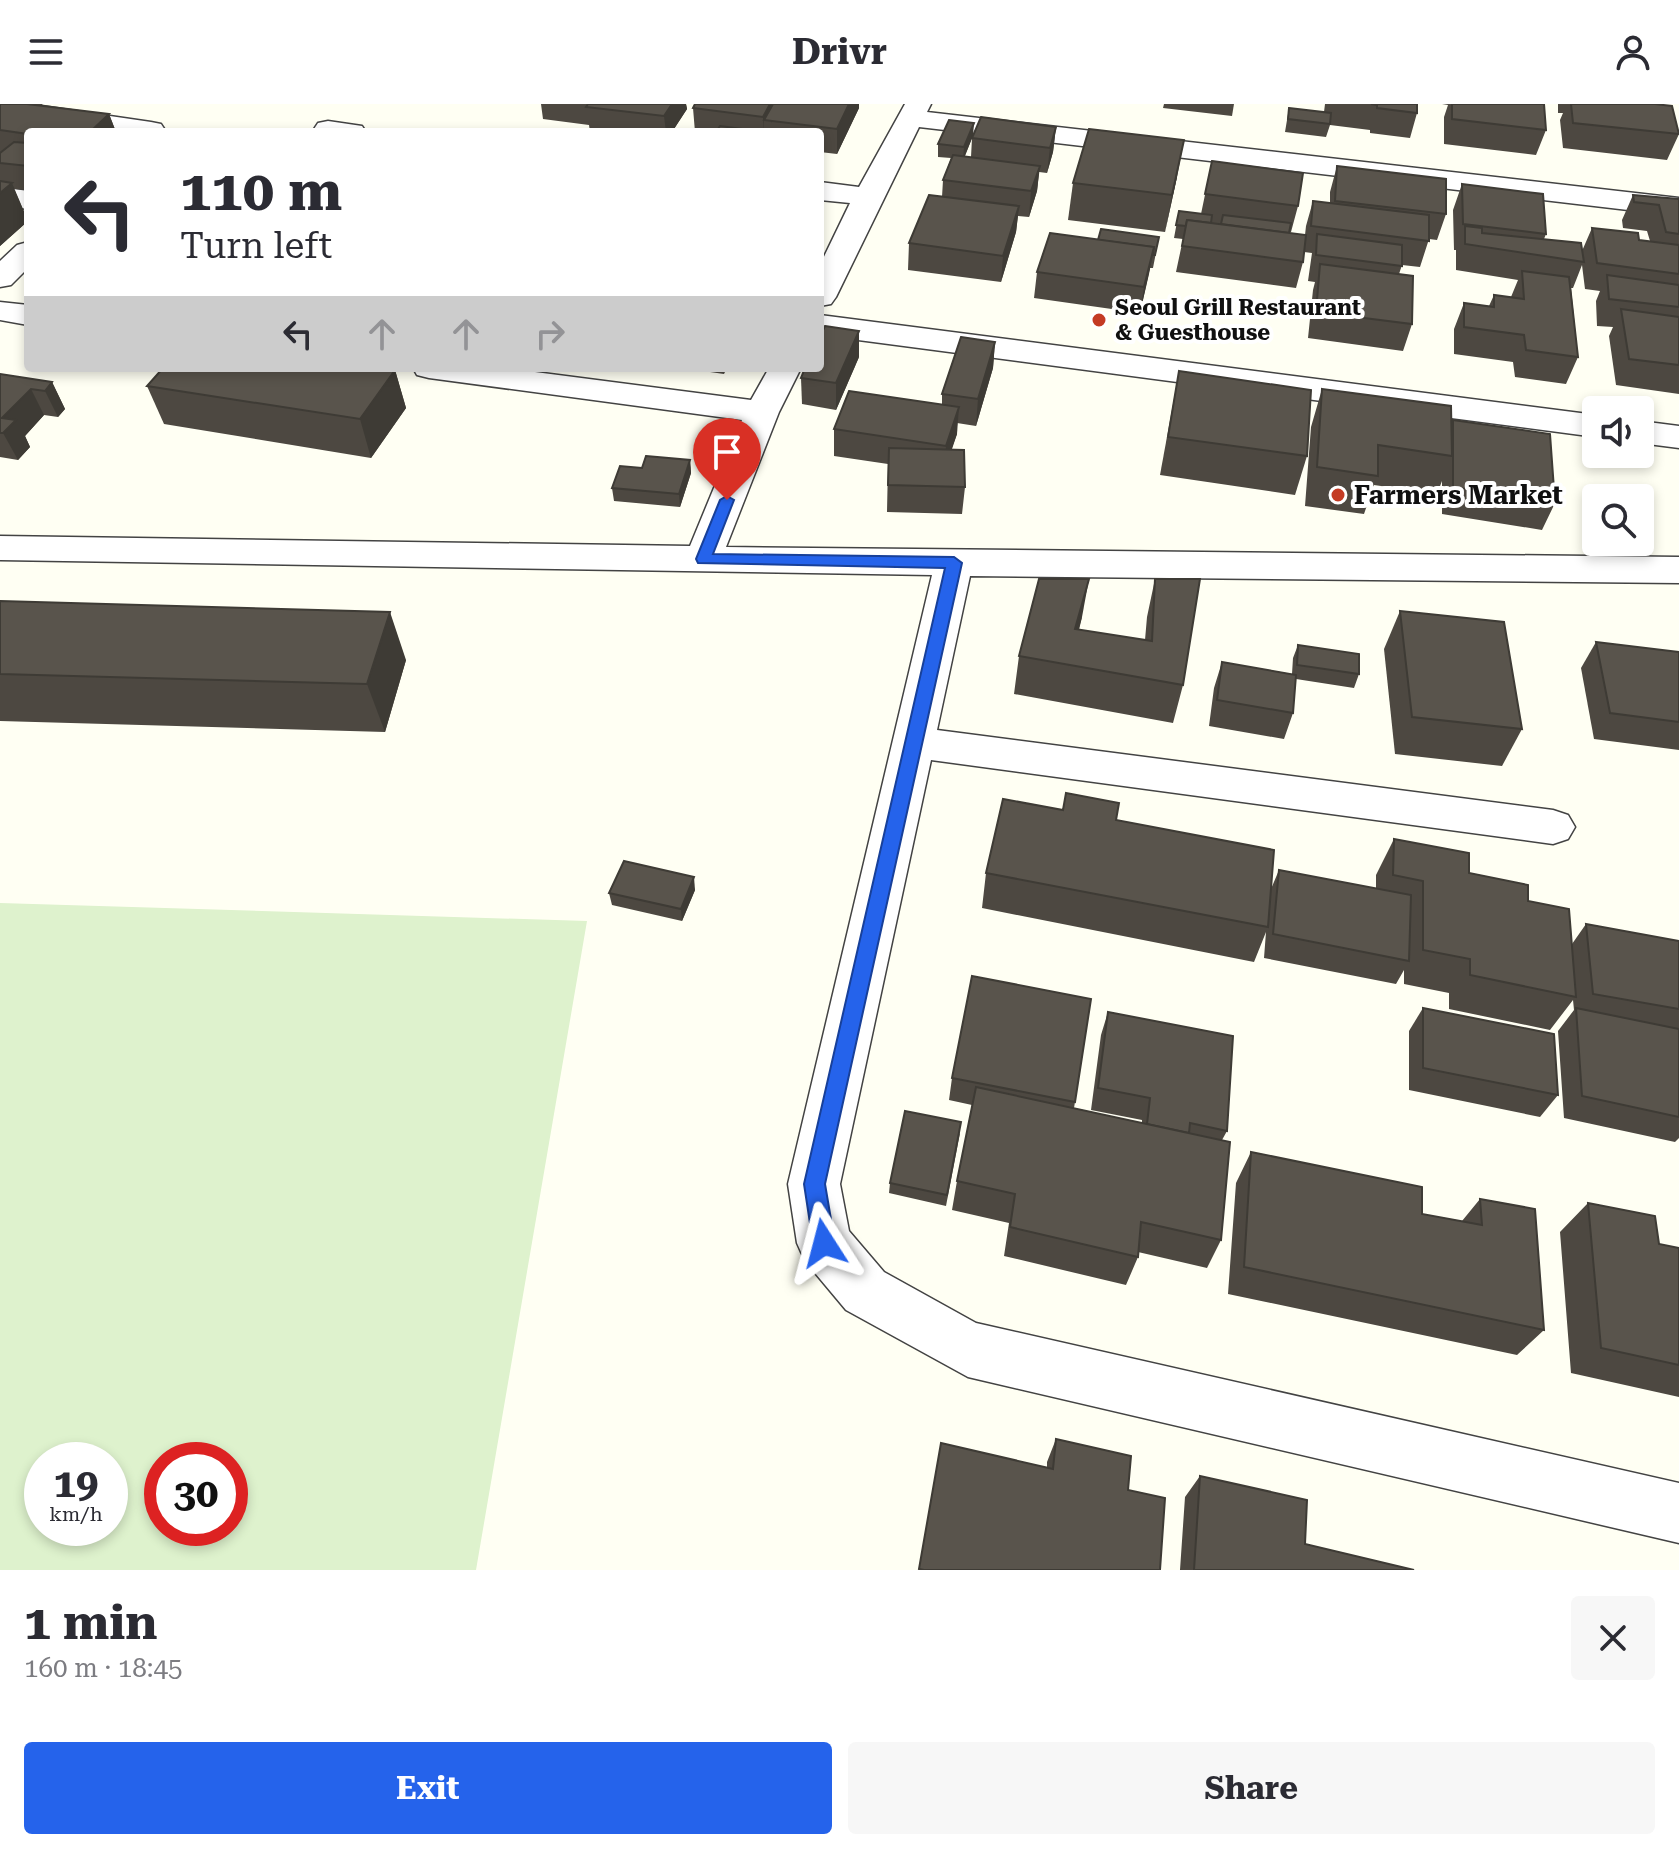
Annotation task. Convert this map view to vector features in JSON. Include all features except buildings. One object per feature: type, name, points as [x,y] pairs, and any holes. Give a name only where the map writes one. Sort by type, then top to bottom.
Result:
[{"type":"street","points":[[153,128],[172,107]]},
{"type":"street","points":[[0,108],[130,128]]},
{"type":"street","points":[[824,289],[868,197],[915,111],[1679,207]]},
{"type":"street","points":[[824,192],[868,197]]},
{"type":"street","points":[[0,196],[24,199]]},
{"type":"street","points":[[0,278],[24,255]]},
{"type":"street","points":[[0,311],[24,314]]},
{"type":"street","points":[[824,326],[1582,424]]},
{"type":"street","points":[[459,372],[762,412]]},
{"type":"street","points":[[703,559],[762,412],[783,372]]},
{"type":"street","points":[[1654,434],[1679,437]]},
{"type":"street","points":[[0,548],[954,563],[1679,570]]},
{"type":"street","points":[[954,563],[814,1184],[824,1243],[865,1291],[968,1349],[1679,1513]]},
{"type":"street","points":[[912,742],[1553,827]]},
{"type":"green space","points":[[0,903],[587,921],[476,1570],[0,1570]]},
{"type":"place","name":"Seoul Grill Restaurant & Guesthouse","points":[[1099,320]]},
{"type":"place","name":"Farmers Market","points":[[1338,495]]},
{"type":"route","points":[[727,500],[703,559],[954,563],[814,1184],[824,1243]]}]
